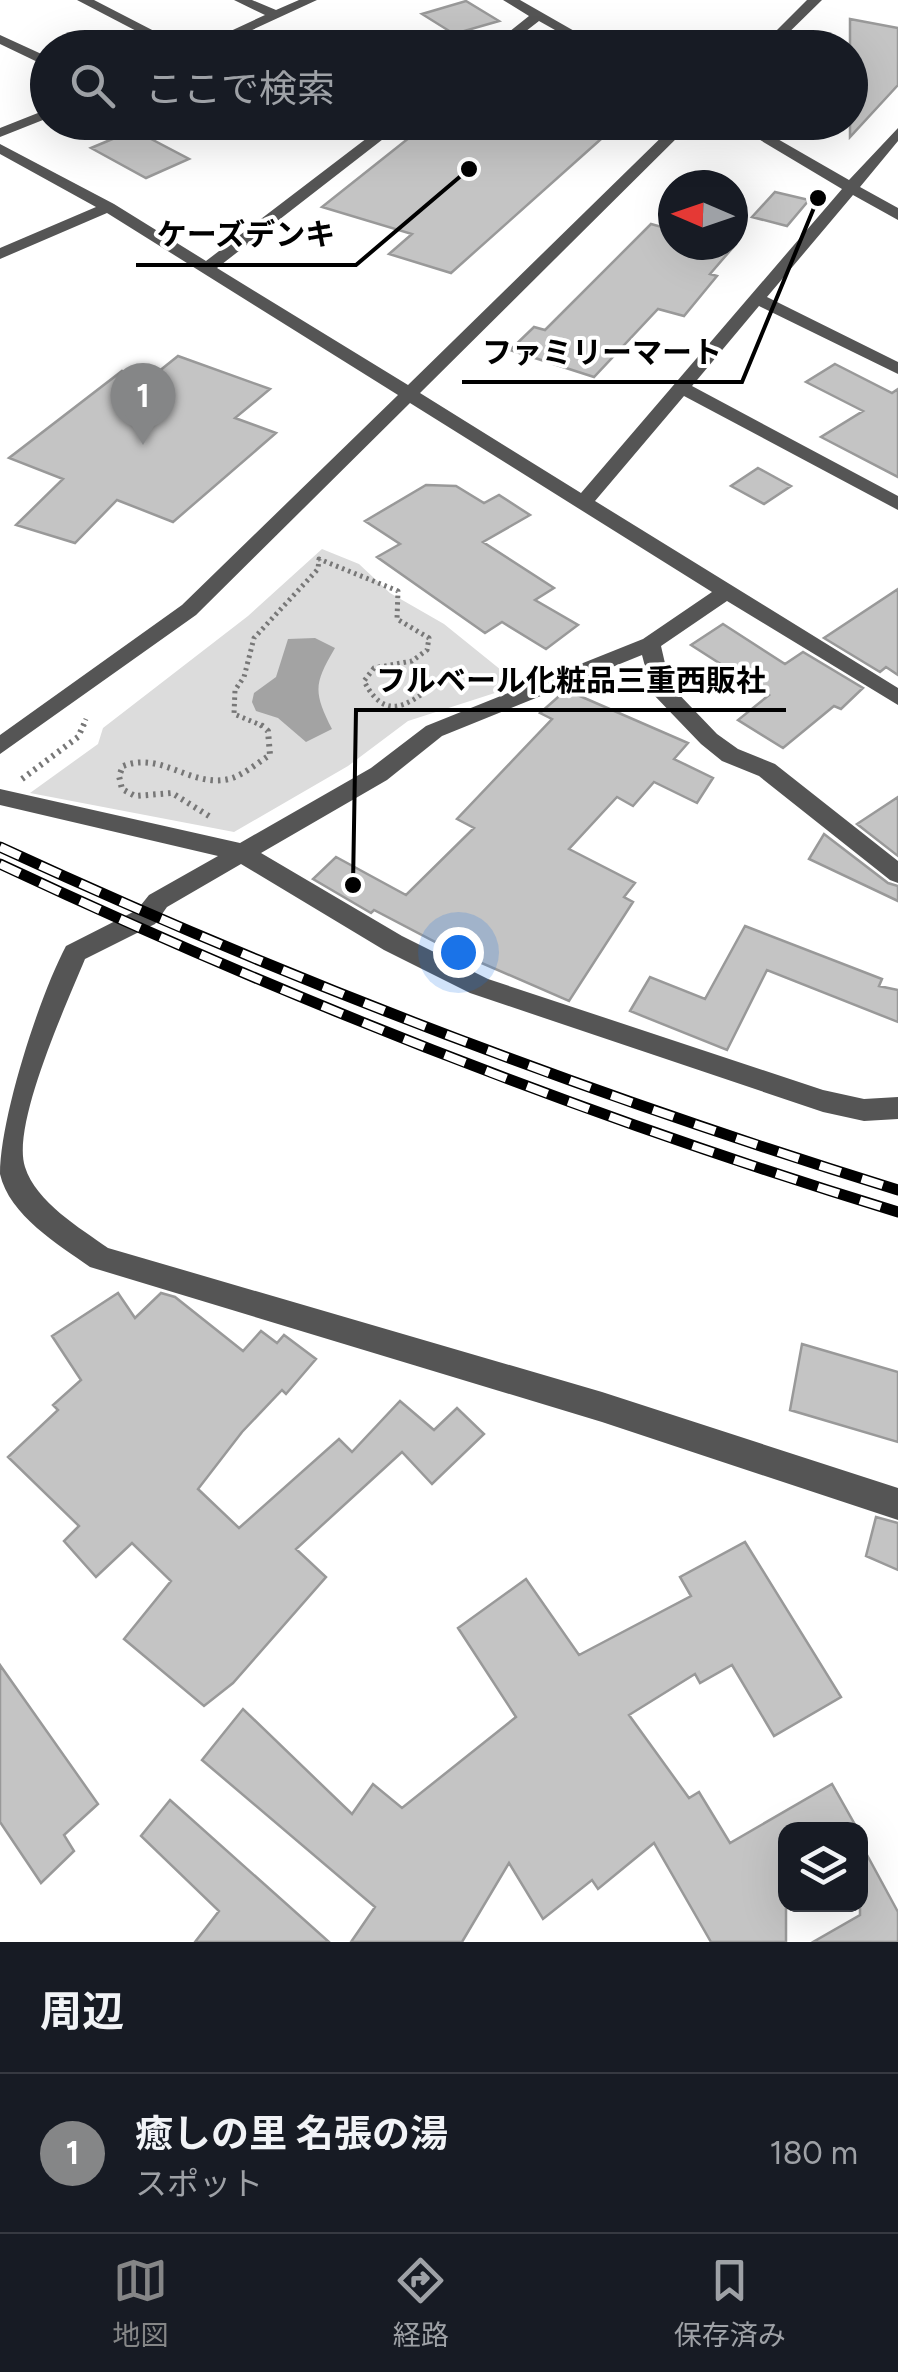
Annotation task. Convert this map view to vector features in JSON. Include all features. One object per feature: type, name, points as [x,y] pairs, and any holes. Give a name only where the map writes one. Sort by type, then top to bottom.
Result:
[{"type":"street","points":[[84,0],[145,30]]},
{"type":"street","points":[[242,0],[276,15]]},
{"type":"street","points":[[241,30],[310,0]]},
{"type":"street","points":[[510,0],[565,30]]},
{"type":"street","points":[[784,30],[815,0]]},
{"type":"street","points":[[518,30],[538,15]]},
{"type":"street","points":[[0,40],[30,55]]},
{"type":"street","points":[[0,133],[30,120]]},
{"type":"street","points":[[582,504],[898,132]]},
{"type":"street","points":[[205,269],[375,140]]},
{"type":"street","points":[[0,746],[189,610],[668,140]]},
{"type":"street","points":[[767,140],[898,215]]},
{"type":"street","points":[[0,148],[108,207],[898,698]]},
{"type":"street","points":[[0,254],[108,207]]},
{"type":"street","points":[[755,298],[898,369]]},
{"type":"street","points":[[681,387],[898,504]]},
{"type":"street","points":[[726,592],[650,644],[533,688],[434,732],[379,774],[158,901],[146,916],[75,953],[16,1102],[9,1134],[10,1164],[39,1209],[100,1258],[602,1408],[898,1504]]},
{"type":"street","points":[[650,644],[660,688],[709,739],[730,755],[768,770],[898,874]]},
{"type":"street","points":[[4,800],[240,852],[393,943],[479,986],[823,1101],[864,1110],[898,1108]]},
{"type":"path","points":[[240,852],[234,832],[188,802],[172,793],[135,796],[122,789],[119,776],[123,766],[146,758],[184,773],[226,780],[270,755],[268,731],[257,721],[234,714],[235,690],[244,677],[254,638],[318,569],[320,559],[398,591],[398,619],[429,638],[427,650],[412,661],[374,668],[364,681],[369,695],[381,704],[402,706],[426,696],[440,683],[466,676],[491,683]]},
{"type":"path","points":[[25,774],[78,736],[86,719]]},
{"type":"shaded area","points":[[322,549],[359,564],[390,593],[444,624],[501,670],[498,692],[408,721],[348,766],[234,832],[30,793],[98,744],[103,728],[248,616]]},
{"type":"shaded area","points":[[315,638],[335,648],[318,688],[332,729],[306,742],[278,718],[256,711],[252,702],[254,693],[276,677],[288,639]]},
{"type":"building","points":[[466,1],[499,21],[468,30],[448,30],[422,14]]},
{"type":"building","points":[[850,19],[898,28],[898,85],[868,118],[868,30],[850,30]]},
{"type":"building","points":[[110,140],[153,140],[189,159],[146,178],[91,148]]},
{"type":"building","points":[[406,140],[600,140],[451,273],[389,254],[412,234],[322,207]]},
{"type":"building","points":[[775,192],[809,200],[787,226],[752,217]]},
{"type":"building","points":[[651,224],[658,226],[658,260],[722,260],[710,274],[717,276],[684,316],[658,309],[594,377],[510,350],[534,327],[545,330]]},
{"type":"building","points":[[178,356],[270,389],[235,418],[276,433],[173,522],[117,500],[75,543],[16,525],[63,479],[9,458],[122,371],[148,380]]},
{"type":"building","points":[[835,364],[892,393],[898,389],[898,477],[821,437],[863,411],[806,382]]},
{"type":"building","points":[[758,468],[791,486],[764,504],[731,486]]},
{"type":"building","points":[[426,485],[456,486],[484,503],[499,495],[530,515],[483,542],[554,588],[535,600],[578,625],[546,649],[502,622],[485,633],[377,557],[400,544],[365,521]]},
{"type":"building","points":[[898,589],[898,675],[886,667],[880,672],[824,638]]},
{"type":"building","points":[[723,624],[785,664],[803,652],[863,688],[841,709],[834,706],[783,748],[738,720],[769,695],[691,645]]},
{"type":"building","points":[[566,690],[688,743],[674,759],[713,778],[697,803],[654,782],[633,806],[617,797],[569,849],[635,883],[624,897],[633,902],[569,1001],[445,947],[374,910],[371,913],[313,879],[336,857],[406,895],[474,828],[457,819],[552,719],[540,713]]},
{"type":"building","points":[[898,797],[898,856],[857,824]]},
{"type":"building","points":[[824,834],[888,883],[898,886],[898,901],[809,859]]},
{"type":"building","points":[[745,926],[882,979],[879,986],[898,990],[898,1022],[767,970],[727,1050],[630,1011],[650,977],[705,999]]},
{"type":"building","points":[[118,1293],[135,1318],[161,1293],[175,1297],[243,1351],[261,1331],[277,1343],[284,1335],[316,1359],[286,1394],[282,1390],[242,1432],[198,1489],[239,1528],[339,1439],[352,1452],[400,1401],[434,1430],[457,1408],[484,1434],[432,1484],[402,1452],[296,1549],[326,1577],[233,1683],[204,1706],[124,1639],[171,1581],[132,1543],[96,1577],[64,1541],[79,1526],[8,1457],[58,1410],[53,1405],[81,1380],[52,1336]]},
{"type":"building","points":[[802,1344],[898,1372],[898,1442],[790,1410]]},
{"type":"building","points":[[876,1517],[898,1523],[898,1570],[866,1556]]},
{"type":"building","points":[[745,1542],[841,1697],[774,1736],[732,1665],[700,1683],[695,1674],[629,1715],[689,1798],[699,1792],[730,1843],[832,1784],[853,1822],[778,1822],[778,1912],[786,1912],[786,1942],[711,1942],[654,1843],[598,1889],[592,1880],[543,1919],[509,1863],[462,1942],[351,1942],[375,1907],[202,1760],[243,1709],[352,1814],[373,1784],[402,1808],[516,1717],[458,1628],[526,1579],[579,1655],[691,1596],[680,1577]]},
{"type":"building","points":[[0,1665],[98,1804],[64,1835],[74,1851],[41,1883],[0,1822]]},
{"type":"building","points":[[170,1800],[329,1942],[195,1942],[219,1911],[141,1836]]},
{"type":"building","points":[[868,1857],[898,1912],[898,1942],[813,1942],[868,1912]]},
{"type":"railway","points":[[0,847],[220,944],[443,1034],[669,1115],[898,1190]]},
{"type":"railway","points":[[0,864],[220,963],[443,1054],[669,1137],[898,1212]]},
{"type":"place","name":"ケーズデンキ","points":[[469,169]]},
{"type":"place","name":"ファミリーマート","points":[[818,198]]},
{"type":"place","name":"癒しの里 名張の湯","points":[[143,445]]},
{"type":"place","name":"フルベール化粧品三重西販社","points":[[353,885]]}]
